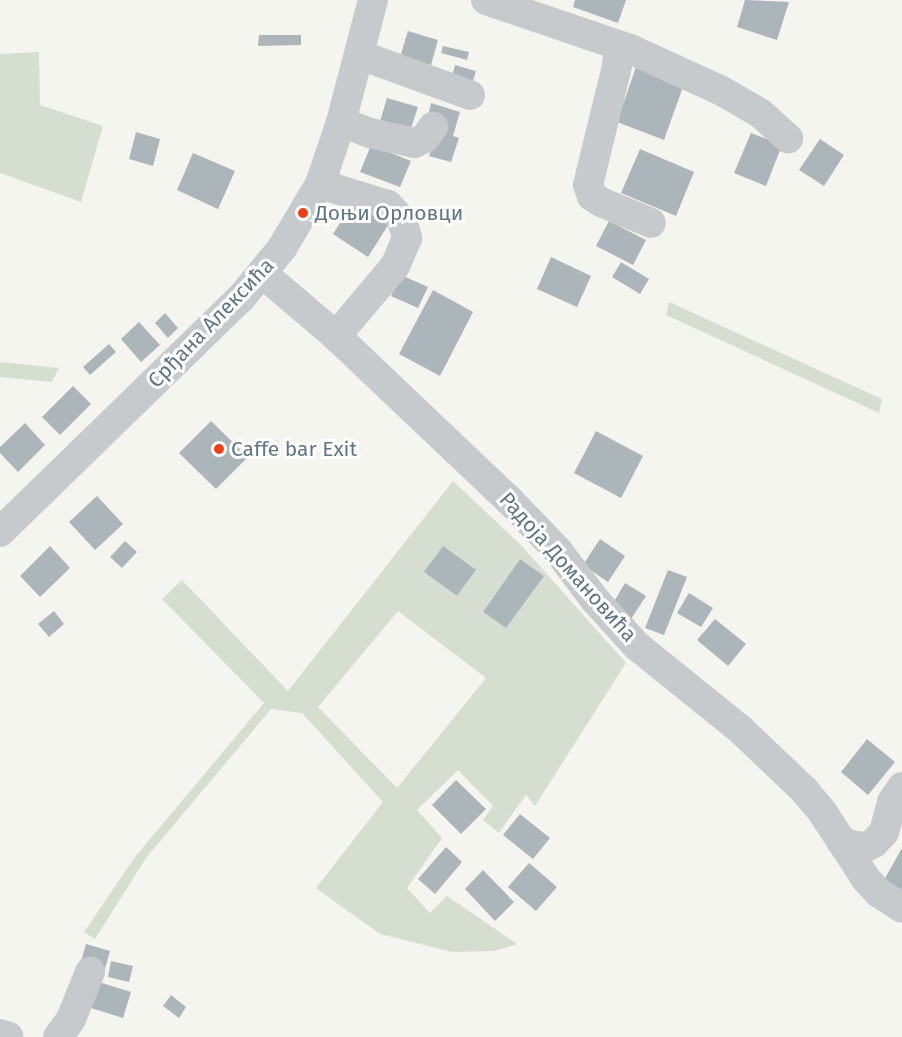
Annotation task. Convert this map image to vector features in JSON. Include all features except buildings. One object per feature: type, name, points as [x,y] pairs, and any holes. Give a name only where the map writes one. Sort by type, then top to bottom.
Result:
[{"type":"street","name":"Срђана Алексића","points":[[0,532],[241,298],[282,248],[320,183],[341,122],[373,0]]},
{"type":"street","points":[[486,0],[619,46],[740,100],[788,138]]},
{"type":"street","points":[[619,46],[617,66],[588,185],[592,196],[601,202],[651,223]]},
{"type":"street","points":[[360,55],[470,95]]},
{"type":"street","points":[[341,122],[370,133],[414,143],[425,138],[433,127]]},
{"type":"street","points":[[320,183],[388,205],[402,220],[407,238],[395,266],[336,336]]},
{"type":"street","name":"Радоја Домановића","points":[[262,273],[336,336],[508,499],[558,551],[596,600],[637,645],[732,722],[804,790],[823,813],[866,879],[879,893],[902,908]]},
{"type":"street","points":[[841,842],[866,847],[874,843],[884,832],[892,802],[902,787]]},
{"type":"street","points":[[58,1037],[71,1019],[90,972]]},
{"type":"street","points":[[0,1034],[9,1037]]},
{"type":"shaded area","points":[[39,52],[40,105],[103,126],[81,202],[0,173],[0,54]]},
{"type":"shaded area","points":[[669,302],[882,399],[879,413],[666,315]]},
{"type":"shaded area","points":[[0,362],[59,368],[52,382],[0,377]]},
{"type":"shaded area","points":[[453,481],[521,545],[626,663],[535,806],[526,795],[499,833],[483,820],[493,806],[458,770],[417,810],[442,838],[407,888],[430,913],[447,896],[517,944],[494,951],[452,952],[380,934],[316,888],[383,802],[302,713],[271,709],[146,858],[95,939],[84,932],[135,857],[264,703],[162,599],[182,580],[288,691]],"holes":[[[520,559],[543,576],[506,628],[483,612]],[[476,570],[457,596],[424,572]],[[398,611],[486,678],[397,788],[318,707]]]},
{"type":"place","name":"Доњи Орловци","points":[[303,213]]},
{"type":"place","name":"Caffe bar Exit","points":[[219,449]]}]
